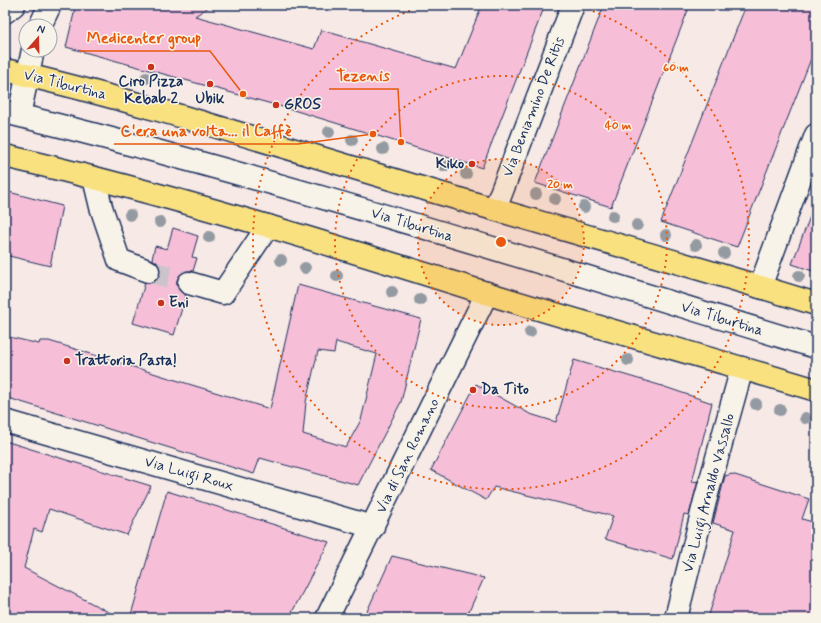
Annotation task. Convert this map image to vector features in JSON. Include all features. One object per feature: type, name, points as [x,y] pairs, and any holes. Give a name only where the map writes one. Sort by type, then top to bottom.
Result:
[{"type":"main road","name":"Via Tiburtina","points":[[5,70],[94,92],[208,124],[816,304]]},
{"type":"main road","points":[[5,156],[94,178],[268,226],[487,293],[816,390]]},
{"type":"street","points":[[5,12],[14,5]]},
{"type":"street","points":[[44,18],[50,5]]},
{"type":"street","name":"Via Beniamino De Ritis","points":[[495,209],[573,5]]},
{"type":"street","points":[[12,113],[28,76],[31,58]]},
{"type":"street","name":"Via Tiburtina","points":[[12,113],[172,154],[816,347]]},
{"type":"street","points":[[760,287],[816,135]]},
{"type":"street","points":[[94,178],[101,207],[119,260],[148,271]]},
{"type":"street","points":[[189,283],[223,293],[268,226]]},
{"type":"street","name":"Via di San Romano","points":[[327,618],[487,293]]},
{"type":"street","name":"Via Luigi Arnaldo Vassallo","points":[[676,618],[705,501],[742,368]]},
{"type":"street","name":"Via Luigi Roux","points":[[5,421],[373,527]]},
{"type":"building","points":[[76,5],[212,5],[195,16],[314,49],[321,30],[456,69],[482,5],[545,5],[482,168],[290,109],[66,47]]},
{"type":"building","points":[[604,5],[690,5],[611,207],[535,183]]},
{"type":"building","points":[[746,5],[816,5],[816,46],[737,247],[661,222]]},
{"type":"building","points":[[5,191],[62,206],[50,266],[5,255]]},
{"type":"building","points":[[814,206],[816,206],[816,272],[792,264]]},
{"type":"building","name":"Eni","points":[[173,228],[198,236],[192,257],[197,258],[193,271],[186,271],[181,274],[177,280],[177,286],[180,291],[186,295],[174,335],[133,323],[145,283],[156,281],[160,275],[158,263],[152,259],[155,246],[167,249]]},
{"type":"building","points":[[298,285],[421,319],[401,402],[358,485],[260,458],[254,474],[5,397],[5,336],[39,344],[40,341],[49,341],[270,409]],"holes":[[[336,342],[377,354],[361,420],[346,447],[303,434],[306,402],[318,351],[334,353]]]},
{"type":"building","points":[[574,360],[659,385],[712,403],[692,482],[698,481],[689,515],[684,514],[673,559],[605,539],[613,516],[494,487],[486,500],[431,470],[476,384],[530,414],[556,422]]},
{"type":"building","points":[[5,441],[151,486],[127,535],[49,509],[42,532],[34,529],[24,568],[120,618],[10,618],[12,614],[5,613]]},
{"type":"building","points":[[732,474],[809,499],[802,519],[816,523],[816,618],[708,618],[735,530],[713,523],[725,476]]},
{"type":"building","points":[[167,491],[329,542],[289,618],[130,618]]},
{"type":"building","points":[[392,556],[484,578],[466,618],[364,618]]},
{"type":"tunnel","points":[[148,271],[189,283]]},
{"type":"place","name":"Ciro Pizza Kebab 2","points":[[151,67]]},
{"type":"place","name":"Ubik","points":[[210,84]]},
{"type":"place","name":"Medicenter group","points":[[243,94]]},
{"type":"place","name":"GROS","points":[[276,105]]},
{"type":"place","name":"C'era una volta... il Caffè","points":[[373,134]]},
{"type":"place","name":"Tezenis","points":[[401,142]]},
{"type":"place","name":"Kiko","points":[[472,164]]},
{"type":"place","name":"Eni","points":[[161,303]]},
{"type":"place","name":"Trattoria Pasta!","points":[[67,361]]},
{"type":"place","name":"Da Tito","points":[[473,390]]}]
